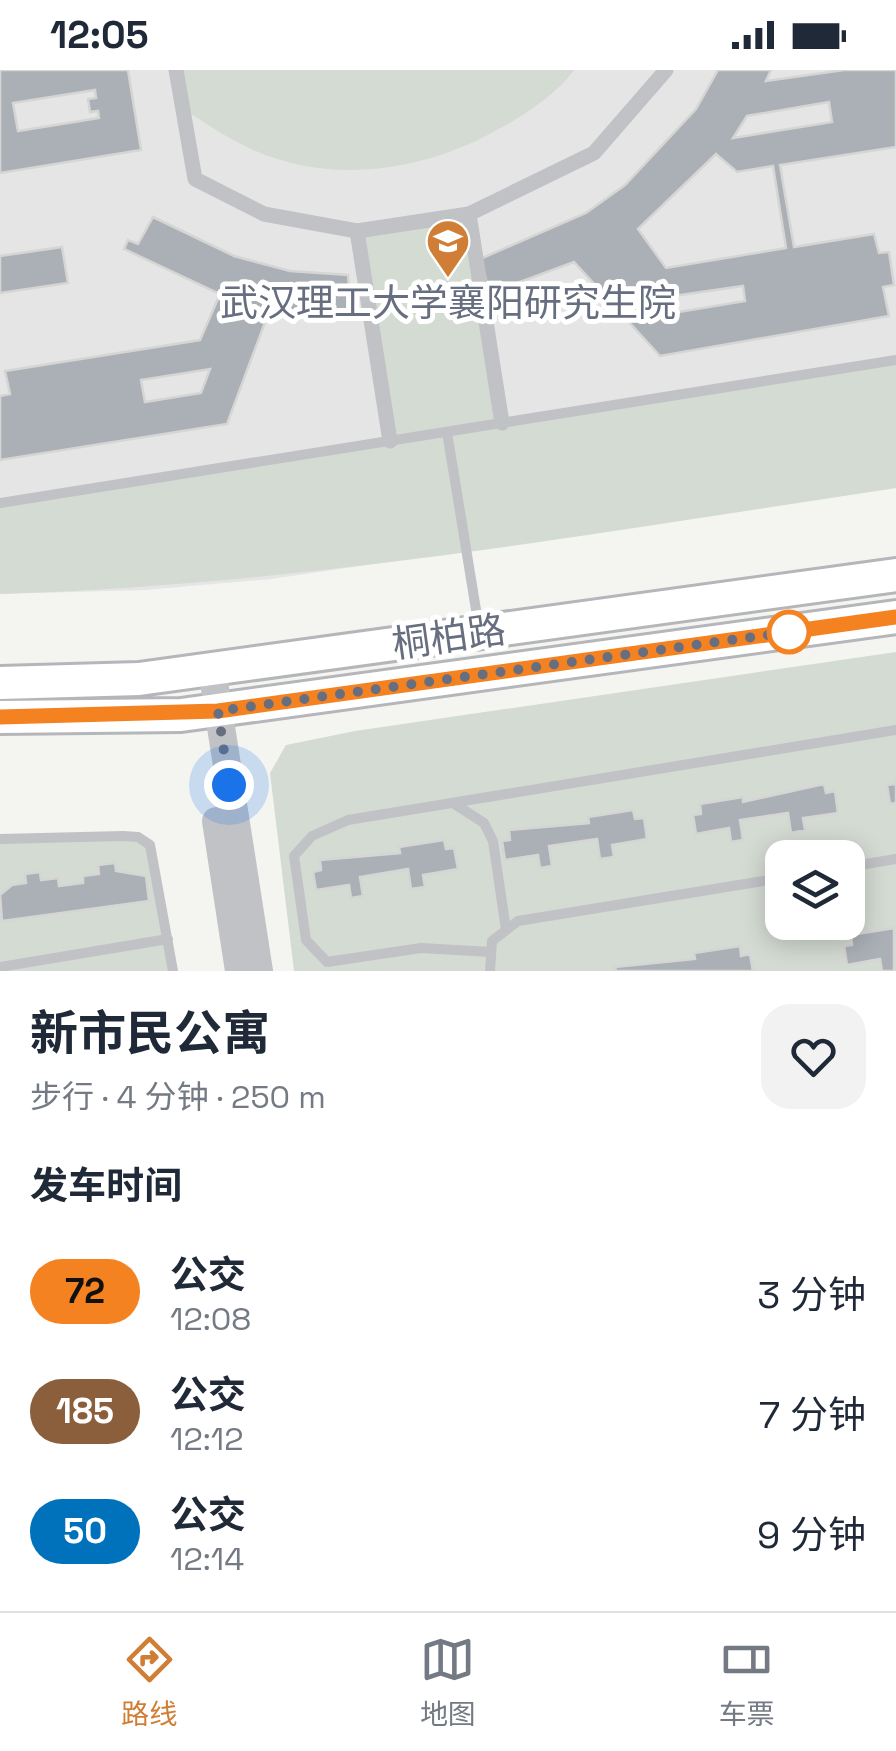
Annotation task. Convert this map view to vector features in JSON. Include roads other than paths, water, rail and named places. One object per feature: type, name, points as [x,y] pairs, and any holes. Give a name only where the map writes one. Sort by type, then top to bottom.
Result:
[{"type":"main road","name":"桐柏路","points":[[0,683],[140,678],[896,575]]},
{"type":"main road","points":[[0,717],[208,712],[896,617]]},
{"type":"street","points":[[176,70],[195,179],[264,214],[358,231],[469,214],[594,153],[666,70]]},
{"type":"street","points":[[469,214],[502,423]]},
{"type":"street","points":[[358,231],[390,441]]},
{"type":"street","points":[[201,670],[259,971]]},
{"type":"street","points":[[208,712],[239,971]]},
{"type":"lane","points":[[0,503],[896,360]]},
{"type":"lane","points":[[447,432],[480,633]]},
{"type":"lane","points":[[490,952],[420,948],[327,962],[306,940],[294,856],[312,836],[348,820],[896,730]]},
{"type":"lane","points":[[453,803],[484,823],[493,842],[506,930]]},
{"type":"lane","points":[[0,838],[138,836],[150,846],[156,860],[173,971]]},
{"type":"lane","points":[[865,864],[896,859]]},
{"type":"lane","points":[[490,971],[492,941],[518,921],[765,881]]},
{"type":"lane","points":[[0,967],[168,939]]},
{"type":"place","name":"武汉理工大学襄阳研究生院","points":[[448,279]]}]
